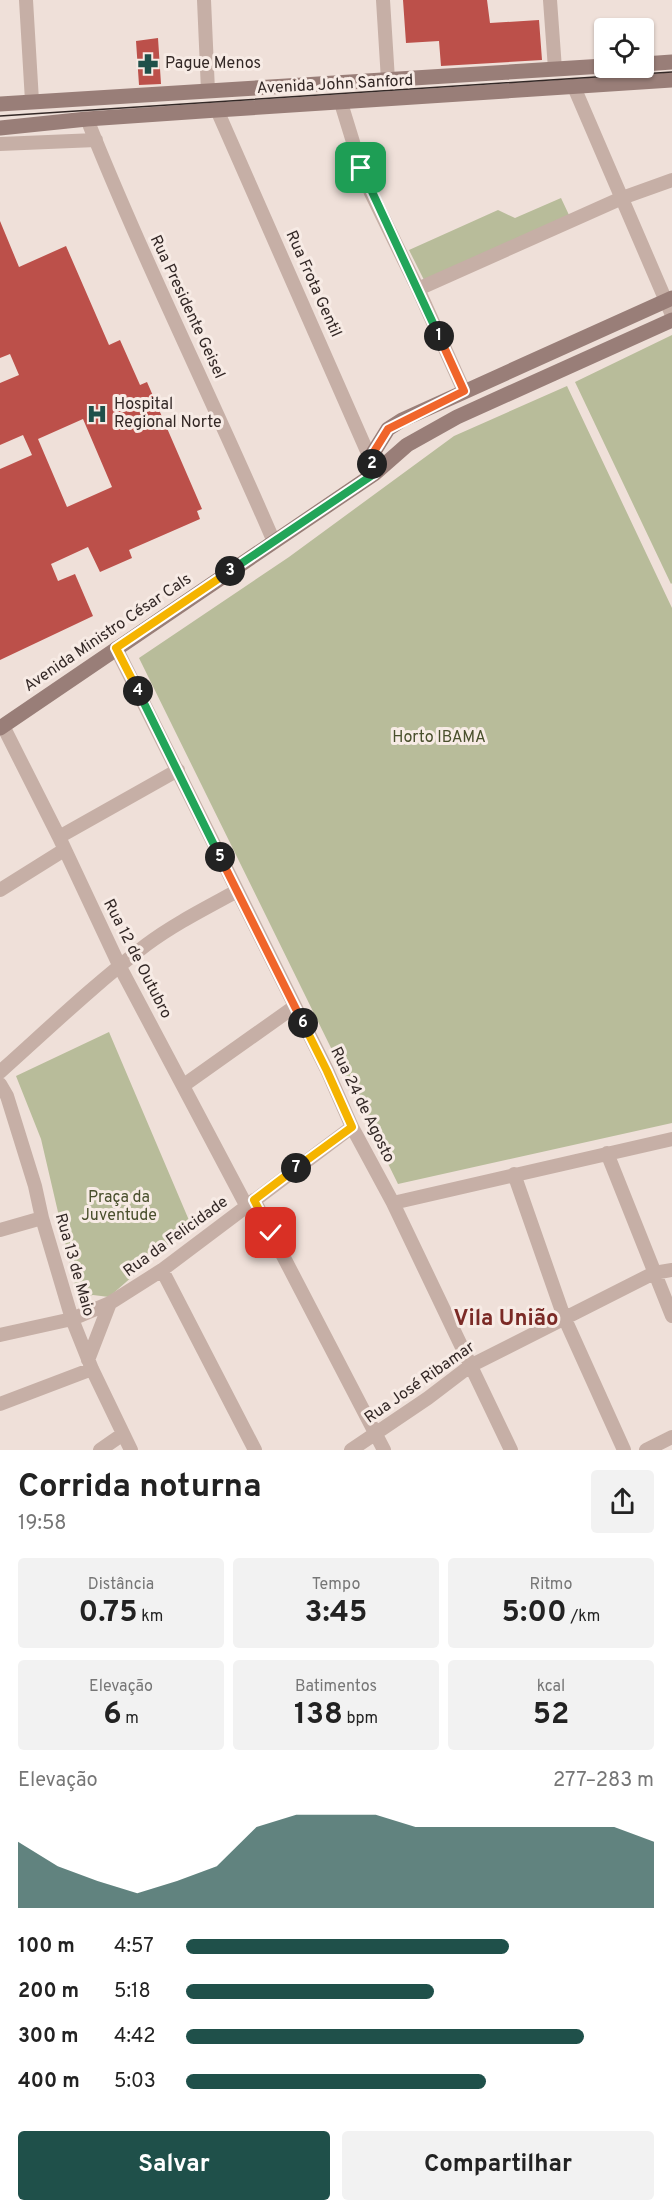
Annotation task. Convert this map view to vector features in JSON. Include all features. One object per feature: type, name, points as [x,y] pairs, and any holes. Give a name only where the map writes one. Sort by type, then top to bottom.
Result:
[{"type":"main road","points":[[654,63],[672,62]]},
{"type":"main road","name":"Avenida John Sanford","points":[[0,104],[594,67]]},
{"type":"main road","name":"Avenida John Sanford","points":[[0,128],[87,119],[672,80]]},
{"type":"main road","points":[[370,458],[388,429],[464,391],[670,305]]},
{"type":"main road","name":"Avenida Ministro César Cals","points":[[1,727],[374,474],[407,445],[457,417],[672,320]]},
{"type":"main road","name":"Rua Frota Gentil","points":[[370,458],[374,474]]},
{"type":"street","points":[[26,0],[32,101]]},
{"type":"street","points":[[204,0],[208,91]]},
{"type":"street","points":[[383,0],[388,80]]},
{"type":"street","points":[[550,0],[555,69]]},
{"type":"street","points":[[574,87],[670,305]]},
{"type":"street","points":[[341,103],[361,168],[371,192],[418,288],[464,391]]},
{"type":"street","name":"Rua Frota Gentil","points":[[217,110],[370,458]]},
{"type":"street","name":"Rua Presidente Geisel","points":[[87,119],[139,244],[242,467],[273,542]]},
{"type":"street","points":[[0,144],[96,140]]},
{"type":"street","points":[[418,288],[622,198],[672,180]]},
{"type":"street","name":"Rua 24 de Agosto","points":[[116,648],[327,1071],[352,1127],[393,1203],[511,1450]]},
{"type":"street","name":"Rua 12 de Outubro","points":[[1,727],[62,844],[120,967],[384,1450]]},
{"type":"street","points":[[0,890],[62,844],[178,770]]},
{"type":"street","points":[[0,1072],[147,945],[180,923],[237,891]]},
{"type":"street","points":[[184,1085],[294,1007]]},
{"type":"street","name":"Rua 13 de Maio","points":[[0,1084],[7,1096],[22,1142],[72,1319],[90,1364],[131,1450]]},
{"type":"street","name":"Rua da Felicidade","points":[[0,1335],[72,1319],[110,1302],[162,1270],[352,1127]]},
{"type":"street","points":[[393,1203],[672,1139]]},
{"type":"street","points":[[607,1153],[672,1316]]},
{"type":"street","points":[[514,1174],[564,1317],[624,1450]]},
{"type":"street","points":[[0,1230],[42,1218]]},
{"type":"street","points":[[162,1270],[255,1450]]},
{"type":"street","name":"Rua José Ribamar","points":[[351,1450],[470,1366],[654,1274],[672,1270]]},
{"type":"street","points":[[0,1404],[90,1364],[110,1302]]},
{"type":"street","points":[[100,1450],[123,1434]]},
{"type":"street","points":[[648,1450],[672,1437]]},
{"type":"green space","points":[[561,198],[569,215],[424,280],[409,250],[498,210],[515,218]]},
{"type":"green space","points":[[672,335],[672,583],[671,584],[575,382]]},
{"type":"green space","name":"Horto IBAMA","points":[[567,386],[672,608],[672,1123],[398,1184],[139,658],[289,557],[454,436]]},
{"type":"green space","name":"Praça da Juventude","points":[[109,1032],[191,1225],[109,1297],[93,1295],[78,1298],[41,1139],[16,1076]]},
{"type":"building","points":[[403,0],[487,0],[490,23],[539,20],[542,60],[441,66],[439,41],[406,43]]},
{"type":"building","name":"Pague Menos","points":[[158,38],[161,84],[139,85],[136,41]]},
{"type":"building","name":"Hospital Regional Norte","points":[[0,221],[19,267],[66,246],[109,345],[120,340],[140,385],[147,382],[202,509],[197,511],[200,519],[129,550],[132,558],[100,572],[88,547],[51,564],[58,581],[75,574],[93,616],[0,660],[0,469],[32,455],[23,435],[0,445],[0,383],[19,375],[10,354],[0,358]],"holes":[[[83,419],[112,487],[67,507],[38,439]]]},
{"type":"tram line","points":[[0,116],[672,72]]},
{"type":"place","name":"Pague Menos","points":[[148,64]]},
{"type":"place","name":"Hospital Regional Norte","points":[[97,414]]},
{"type":"district","name":"Vila União","points":[[506,1319]]},
{"type":"route","points":[[271,1233],[254,1200],[352,1127],[327,1071],[116,648],[374,474],[370,458],[388,429],[464,391],[361,168]]}]
